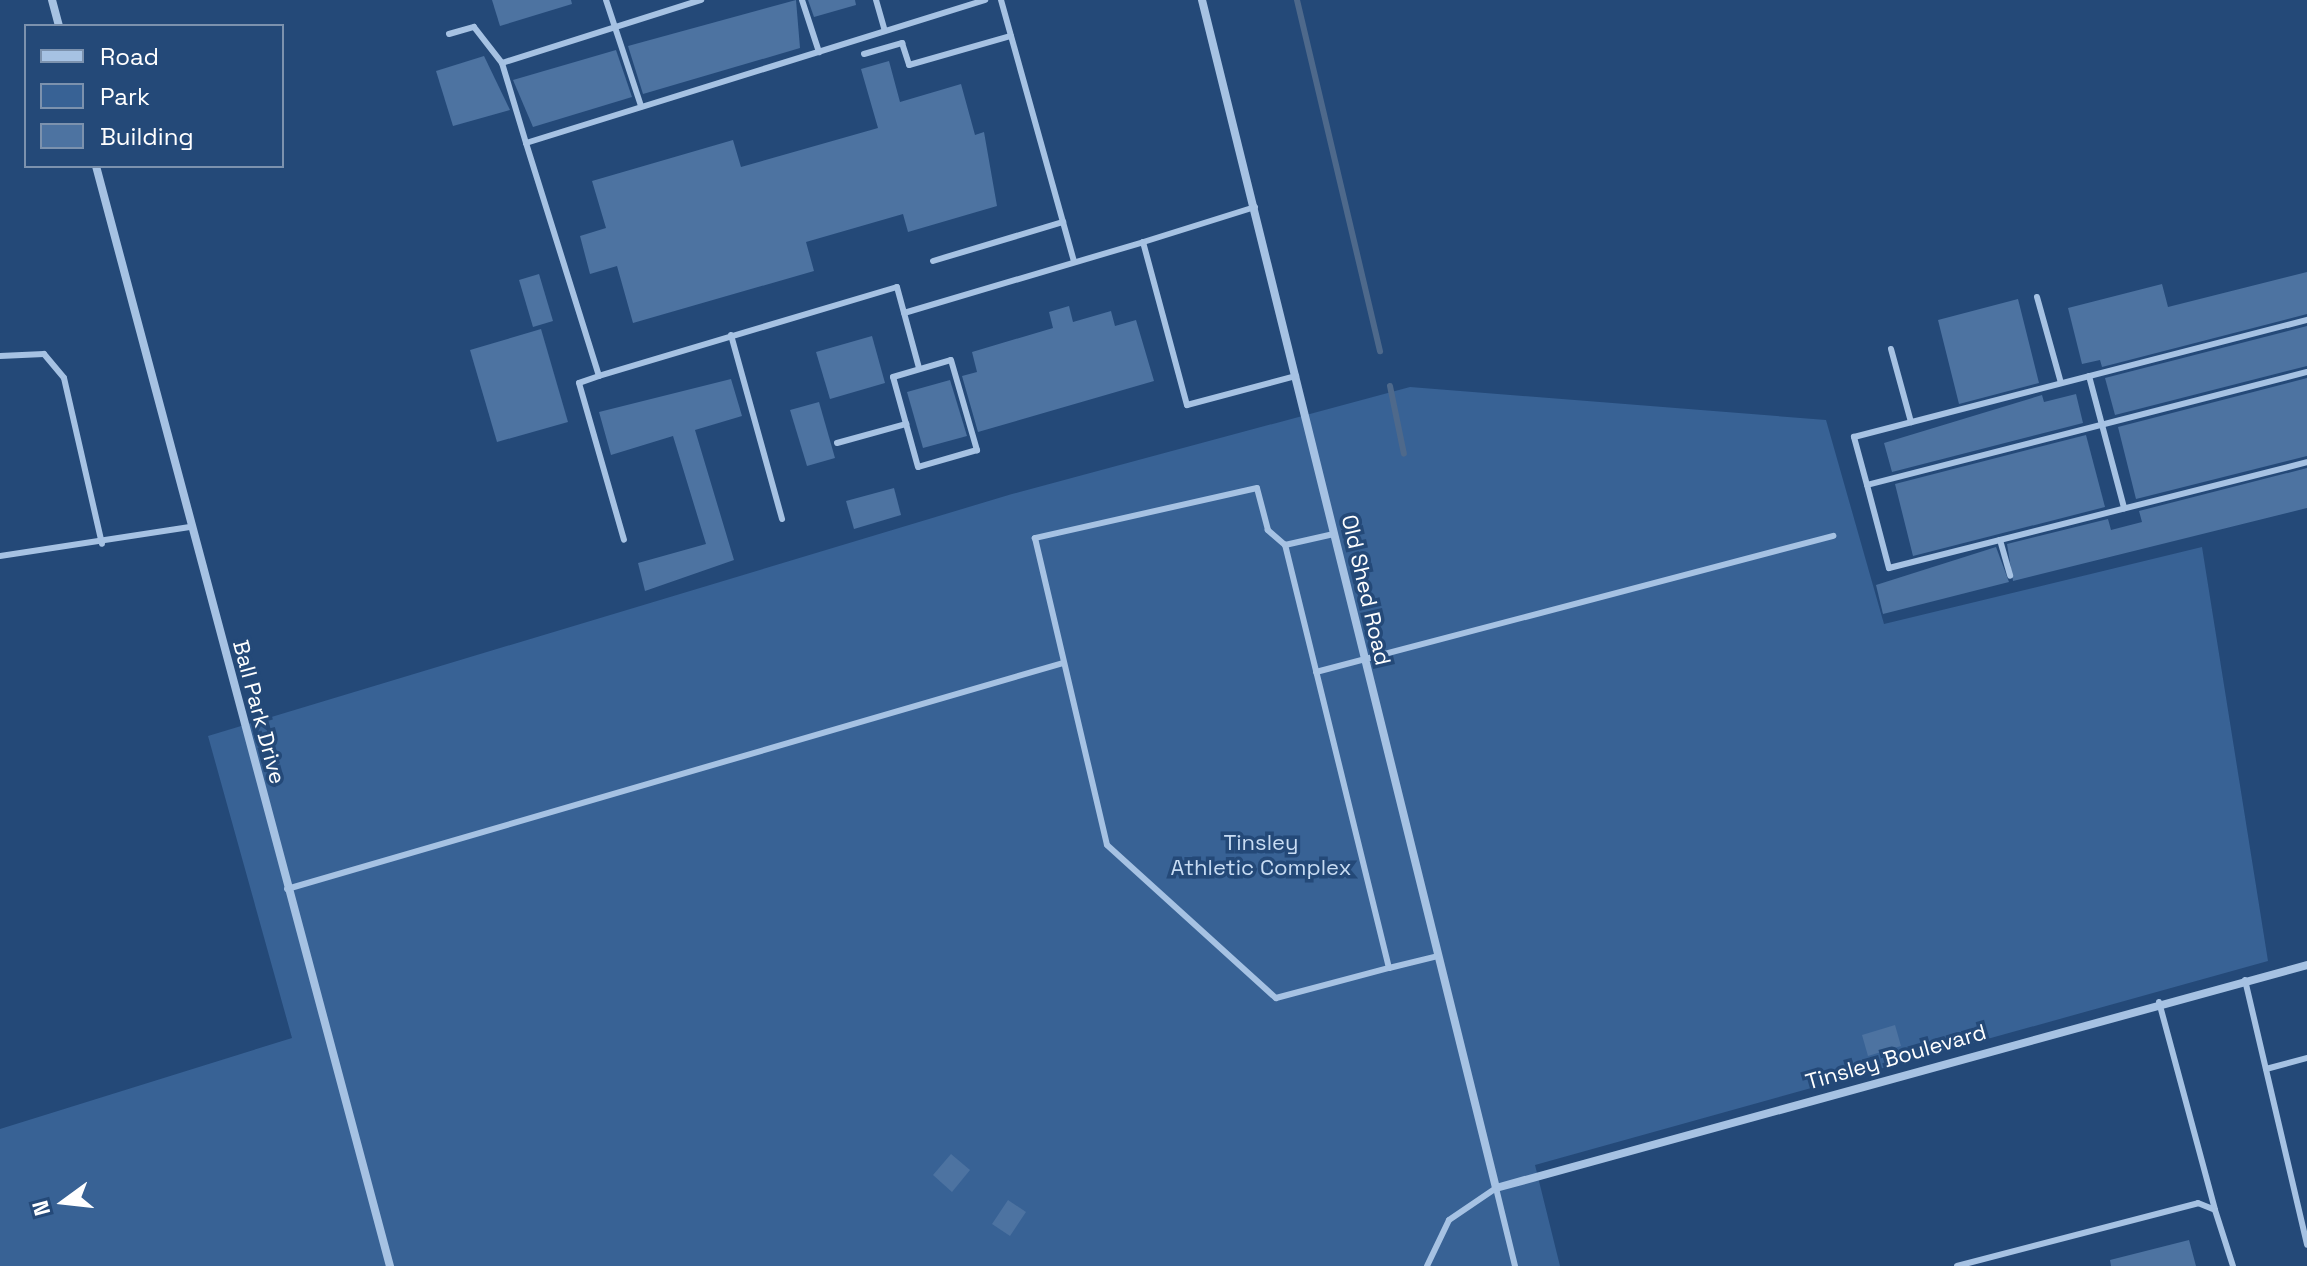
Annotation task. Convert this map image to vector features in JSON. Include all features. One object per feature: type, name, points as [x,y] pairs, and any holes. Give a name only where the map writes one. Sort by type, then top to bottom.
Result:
[{"type":"street","points":[[52,0],[58,24]]},
{"type":"street","name":"Old Shed Road","points":[[1202,0],[1496,1188]]},
{"type":"street","name":"Ball Park Drive","points":[[97,168],[390,1266]]},
{"type":"street","name":"Tinsley Boulevard","points":[[1496,1188],[2245,978],[2307,965]]},
{"type":"lane","points":[[606,0],[641,106]]},
{"type":"lane","points":[[502,63],[701,0]]},
{"type":"lane","points":[[802,0],[819,52]]},
{"type":"lane","points":[[876,0],[885,31]]},
{"type":"lane","points":[[526,143],[985,0]]},
{"type":"lane","points":[[1001,0],[1074,262]]},
{"type":"lane","points":[[449,34],[474,27],[502,63],[599,376]]},
{"type":"lane","points":[[864,54],[902,43],[909,65],[1011,36]]},
{"type":"lane","points":[[904,313],[1255,207]]},
{"type":"lane","points":[[933,261],[1063,222]]},
{"type":"lane","points":[[1143,242],[1187,405],[1296,376]]},
{"type":"lane","points":[[624,540],[579,383],[897,287],[919,368]]},
{"type":"lane","points":[[2037,297],[2061,383]]},
{"type":"lane","points":[[2307,320],[1854,437],[1889,568],[2307,462]]},
{"type":"lane","points":[[731,335],[782,519]]},
{"type":"lane","points":[[1891,349],[1911,422]]},
{"type":"lane","points":[[0,356],[44,354],[64,378],[102,544]]},
{"type":"lane","points":[[951,360],[977,450],[918,467],[893,377],[919,368],[951,360]]},
{"type":"lane","points":[[1867,485],[2307,372]]},
{"type":"lane","points":[[2089,376],[2124,508]]},
{"type":"lane","points":[[837,443],[906,424]]},
{"type":"lane","points":[[1389,968],[1285,545],[1268,530],[1257,488],[1035,538],[1107,845],[1276,998],[1438,956]]},
{"type":"lane","points":[[0,556],[102,544],[190,527]]},
{"type":"lane","points":[[1285,545],[1334,534]]},
{"type":"lane","points":[[1316,672],[1833,536]]},
{"type":"lane","points":[[2000,540],[2010,576]]},
{"type":"lane","points":[[287,889],[1063,663]]},
{"type":"lane","points":[[2245,978],[2307,1245]]},
{"type":"lane","points":[[2159,1002],[2233,1266]]},
{"type":"lane","points":[[2266,1069],[2307,1058]]},
{"type":"lane","points":[[1427,1266],[1449,1220],[1496,1188],[1515,1266]]},
{"type":"lane","points":[[1957,1266],[2198,1203],[2215,1210]]},
{"type":"green space","name":"Tinsley Athletic Complex","points":[[1410,387],[1826,420],[1884,624],[2202,547],[2268,961],[1535,1165],[1560,1266],[0,1266],[0,1129],[292,1038],[208,736],[1012,494]]},
{"type":"building","points":[[492,0],[571,0],[572,4],[500,26]]},
{"type":"building","points":[[796,0],[800,48],[643,94],[628,46]]},
{"type":"building","points":[[808,0],[855,0],[856,5],[814,17]]},
{"type":"building","points":[[616,50],[632,97],[533,127],[513,80]]},
{"type":"building","points":[[484,56],[510,110],[453,126],[436,71]]},
{"type":"building","points":[[889,61],[900,102],[961,84],[975,135],[984,132],[997,206],[908,232],[903,214],[806,242],[814,271],[633,323],[617,266],[590,274],[580,236],[606,228],[592,181],[733,140],[741,167],[878,128],[861,69]]},
{"type":"building","points":[[2307,272],[2307,314],[2102,367],[2100,360],[2082,364],[2068,308],[2162,284],[2168,307]]},
{"type":"building","points":[[539,274],[553,321],[533,327],[519,280]]},
{"type":"building","points":[[2018,299],[2039,383],[1959,404],[1938,320]]},
{"type":"building","points":[[1069,306],[1073,322],[1111,311],[1115,326],[1136,320],[1154,381],[978,432],[962,376],[977,372],[972,352],[1053,328],[1049,312]]},
{"type":"building","points":[[2307,326],[2307,366],[2115,415],[2105,378]]},
{"type":"building","points":[[541,329],[568,422],[497,442],[470,350]]},
{"type":"building","points":[[872,336],[885,383],[830,399],[816,352]]},
{"type":"building","points":[[2307,378],[2307,456],[2136,499],[2118,427]]},
{"type":"building","points":[[731,379],[742,416],[695,430],[734,560],[645,591],[638,563],[706,544],[673,436],[611,455],[599,412]]},
{"type":"building","points":[[950,380],[967,436],[923,448],[907,392]]},
{"type":"building","points":[[2076,394],[2083,423],[1892,472],[1884,443],[2042,395],[2044,402]]},
{"type":"building","points":[[819,402],[835,458],[807,466],[790,410]]},
{"type":"building","points":[[2086,435],[2105,507],[1913,556],[1895,484]]},
{"type":"building","points":[[2307,468],[2307,508],[2013,581],[2007,544],[2108,519],[2111,530],[2142,522],[2139,511]]},
{"type":"building","points":[[894,488],[901,515],[854,529],[846,501]]},
{"type":"building","points":[[1996,547],[2009,582],[1883,614],[1876,585]]},
{"type":"building","points":[[1895,1025],[1901,1046],[1868,1056],[1862,1035]]},
{"type":"building","points":[[951,1154],[970,1170],[952,1192],[933,1175]]},
{"type":"building","points":[[1008,1200],[1026,1212],[1010,1236],[992,1224]]},
{"type":"building","points":[[2189,1240],[2196,1266],[2111,1266],[2110,1260]]},
{"type":"waterway","points":[[1297,0],[1380,351]]},
{"type":"waterway","points":[[1390,386],[1404,454]]}]
